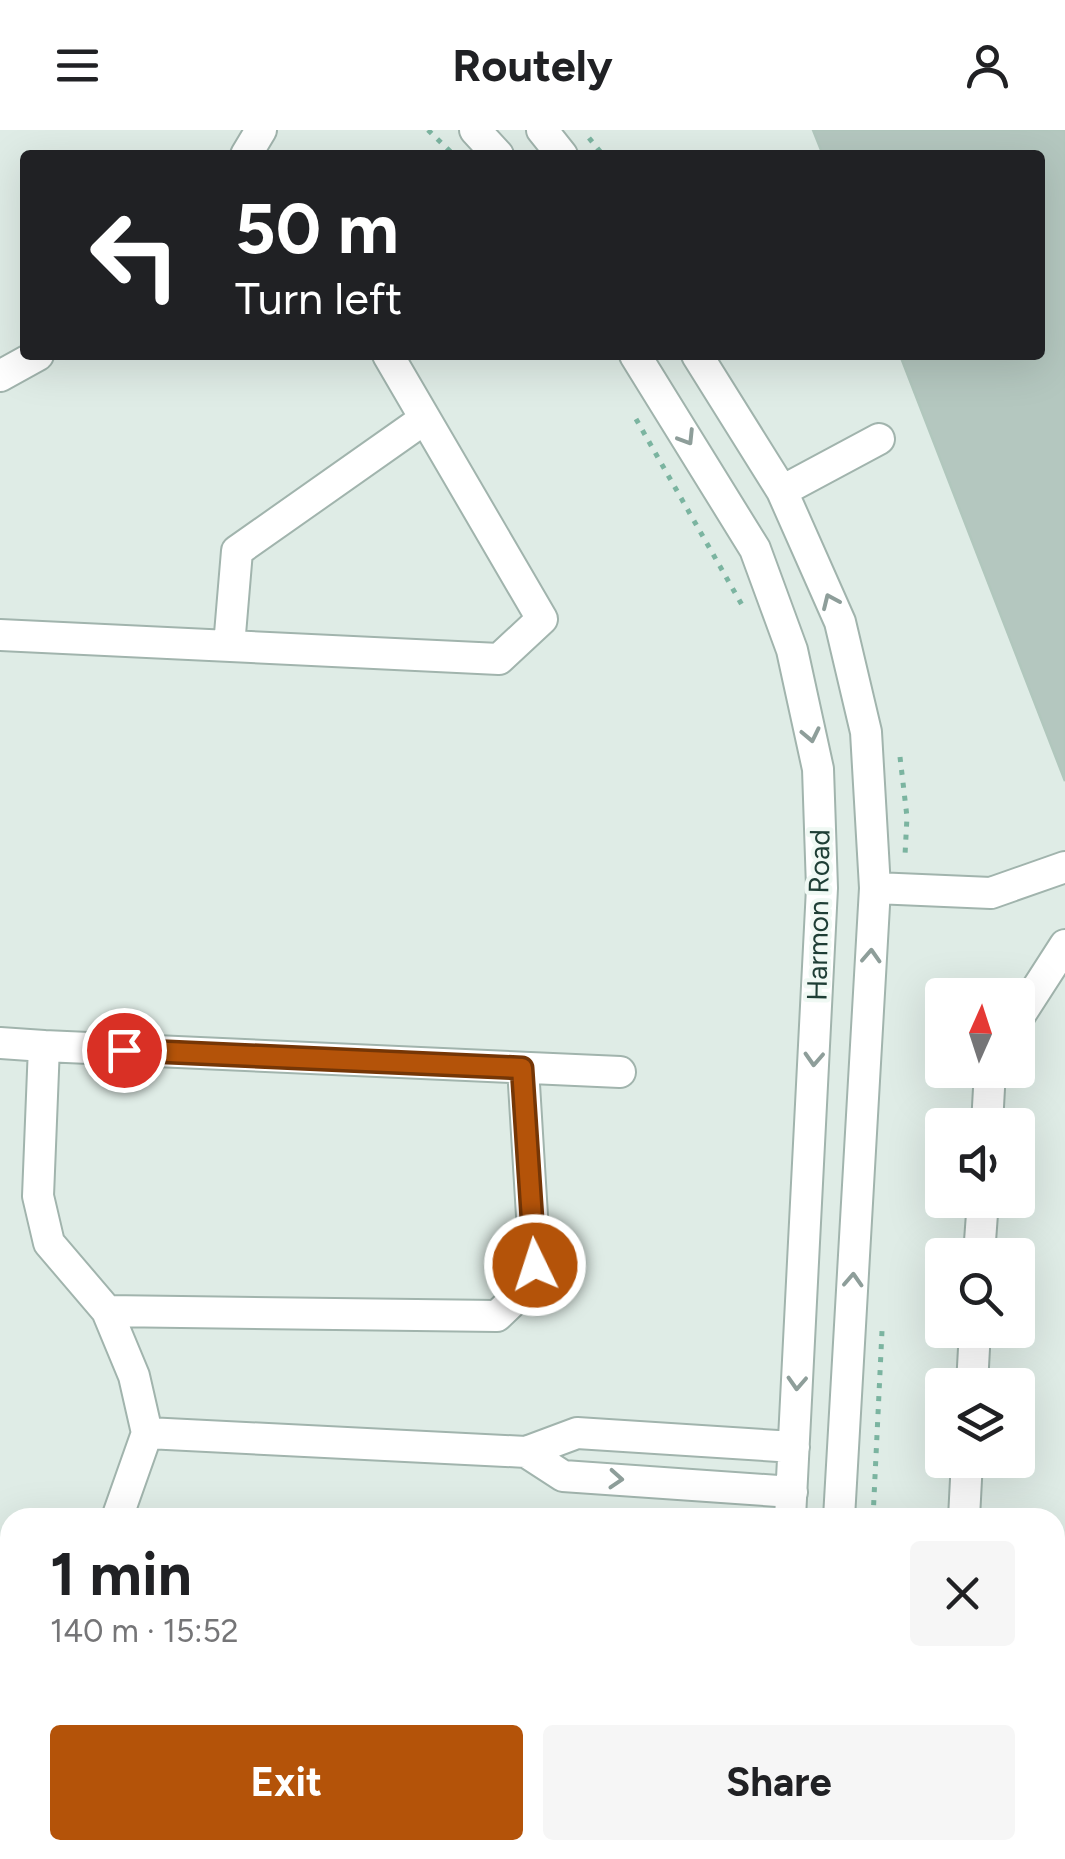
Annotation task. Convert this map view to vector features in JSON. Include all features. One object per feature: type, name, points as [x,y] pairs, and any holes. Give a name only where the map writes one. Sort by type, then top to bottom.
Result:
[{"type":"street","points":[[475,130],[493,150]]},
{"type":"street","points":[[542,130],[558,150]]},
{"type":"street","points":[[0,376],[29,360]]},
{"type":"street","points":[[0,635],[499,659],[542,619],[391,360]]},
{"type":"street","name":"Harmon Road","points":[[638,360],[755,549],[792,650],[818,769],[822,888],[791,1505]]},
{"type":"street","name":"Harmon Road","points":[[700,360],[782,492],[840,622],[866,732],[875,888],[840,1508]]},
{"type":"street","points":[[229,646],[236,550],[424,420]]},
{"type":"street","points":[[782,492],[878,440]]},
{"type":"street","points":[[875,888],[991,894],[1065,867]]},
{"type":"street","points":[[1035,991],[1065,944]]},
{"type":"street","points":[[0,1043],[620,1072]]},
{"type":"street","points":[[44,1046],[38,1196],[49,1243],[107,1311],[134,1376],[148,1433],[120,1508]]},
{"type":"street","points":[[107,1311],[496,1316],[520,1293],[535,1265],[522,1068]]},
{"type":"street","points":[[148,1433],[526,1452],[578,1433],[794,1446]]},
{"type":"street","points":[[526,1452],[563,1476],[791,1505]]},
{"type":"street","points":[[965,1508],[966,1478]]},
{"type":"path","points":[[428,130],[449,150]]},
{"type":"path","points":[[582,130],[599,150]]},
{"type":"path","points":[[630,406],[745,610]]},
{"type":"building","points":[[813,130],[1065,130],[1065,781],[902,360],[1045,360],[1045,150],[821,150]]},
{"type":"route","points":[[124,1050],[522,1068],[535,1265]]}]
